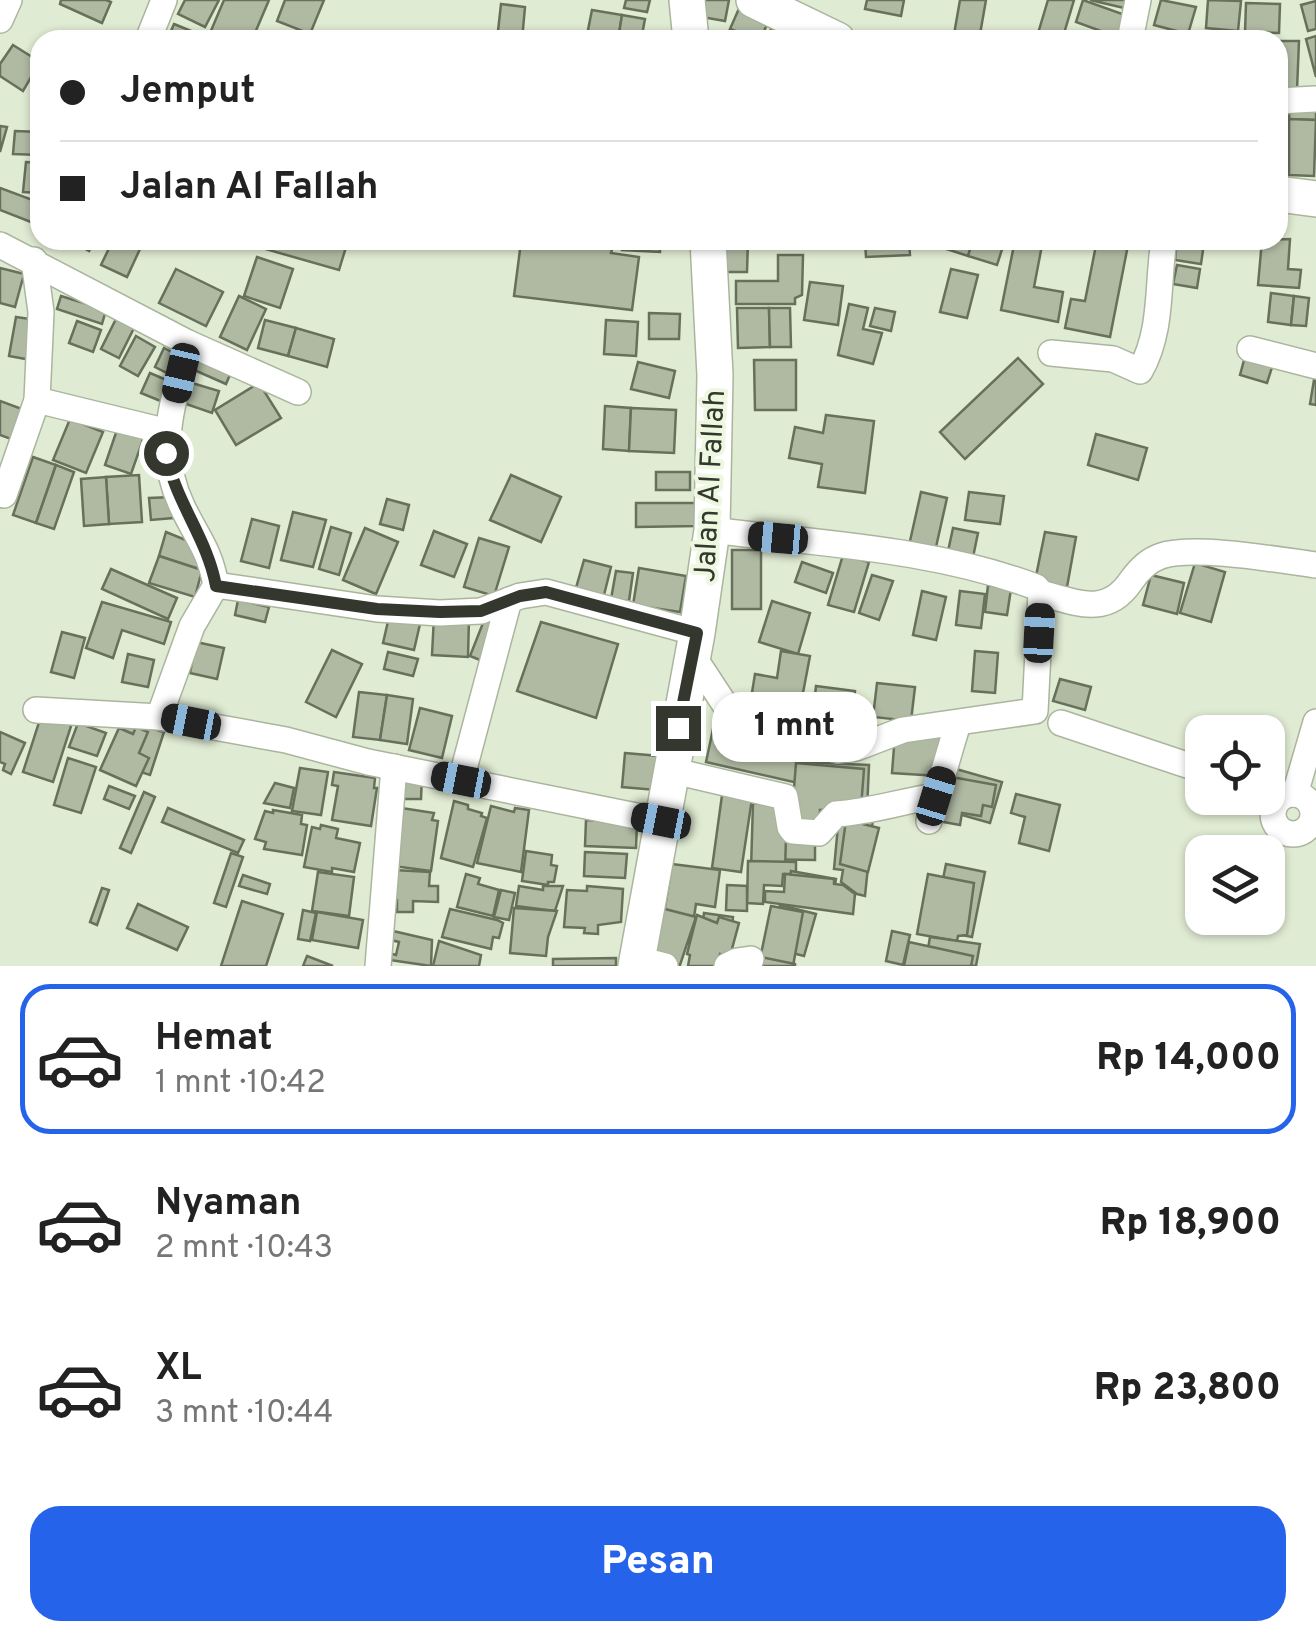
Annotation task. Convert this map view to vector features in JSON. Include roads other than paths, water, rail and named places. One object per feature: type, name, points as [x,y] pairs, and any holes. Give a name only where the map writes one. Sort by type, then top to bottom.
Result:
[{"type":"street","points":[[0,20],[10,0]]},
{"type":"street","points":[[152,30],[164,0]]},
{"type":"street","points":[[687,0],[690,30]]},
{"type":"street","points":[[754,0],[816,30]]},
{"type":"street","points":[[1132,30],[1138,0]]},
{"type":"street","points":[[1288,100],[1316,99]]},
{"type":"street","points":[[1288,195],[1316,199]]},
{"type":"street","points":[[0,245],[30,249]]},
{"type":"street","points":[[39,250],[44,269],[188,344],[298,392]]},
{"type":"street","points":[[4,495],[37,400],[39,250]]},
{"type":"street","name":"Jalan Al Fallah","points":[[646,963],[661,821],[695,645],[712,530],[715,375],[709,250]]},
{"type":"street","points":[[1051,353],[1113,360],[1140,371],[1152,345],[1163,250]]},
{"type":"street","points":[[159,716],[192,626],[216,586],[210,556],[182,506],[166,453],[188,344]]},
{"type":"street","points":[[1250,349],[1316,366]]},
{"type":"street","points":[[37,400],[168,432]]},
{"type":"street","points":[[712,530],[871,548],[961,564],[1032,585],[1041,594],[1100,605],[1121,596],[1139,570],[1160,556],[1201,553],[1316,565]]},
{"type":"street","points":[[216,586],[424,612],[481,611],[524,594],[559,594],[695,645],[735,720],[838,750],[856,748],[903,730],[1035,712],[1041,594]]},
{"type":"street","points":[[461,780],[509,600]]},
{"type":"street","points":[[36,710],[159,716],[661,821]]},
{"type":"street","points":[[1285,787],[1316,722]]},
{"type":"street","points":[[670,770],[785,798],[793,831],[819,832],[836,814],[864,812],[901,802],[933,808],[958,723]]},
{"type":"street","points":[[1061,723],[1185,764]]},
{"type":"street","points":[[378,966],[394,767]]}]
